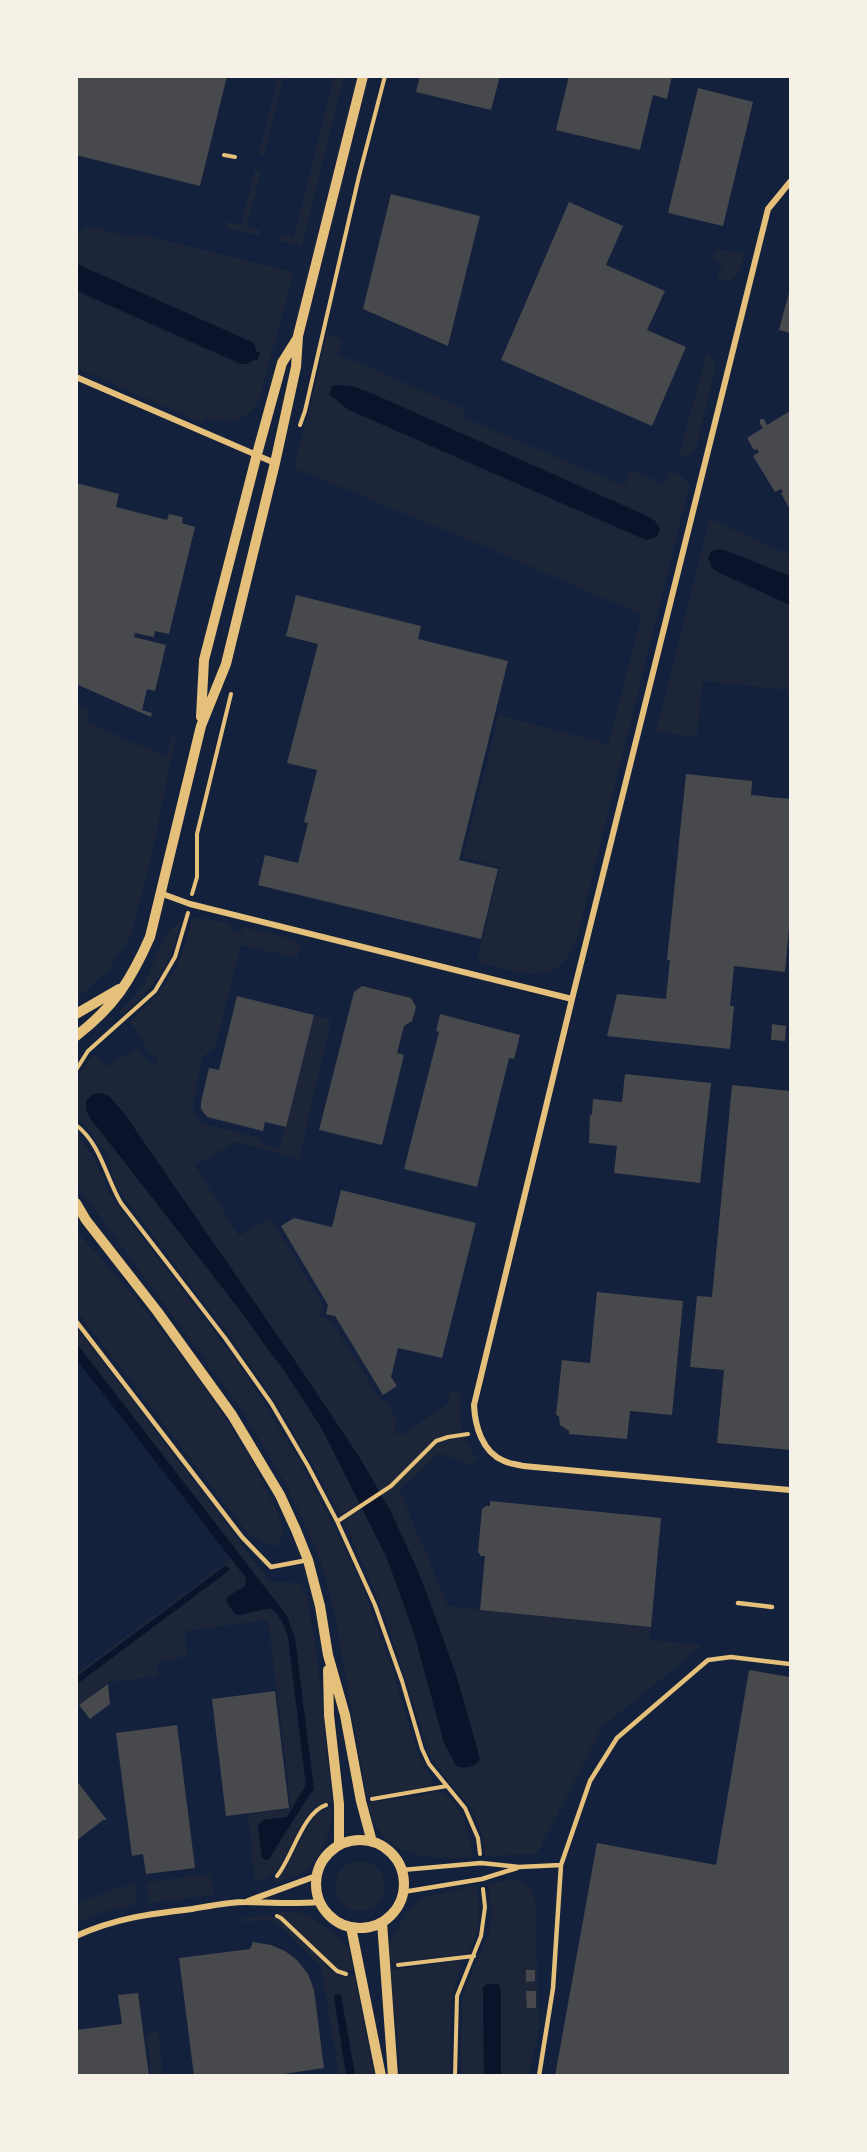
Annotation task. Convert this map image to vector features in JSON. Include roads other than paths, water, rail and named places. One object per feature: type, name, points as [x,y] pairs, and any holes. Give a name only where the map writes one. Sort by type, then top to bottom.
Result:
[{"type":"street","points":[[76,1036],[99,1018],[125,986],[136,969],[150,937],[201,726],[226,664],[275,463],[296,367],[298,336],[363,76]]},
{"type":"street","points":[[790,182],[768,209],[474,1405],[478,1432],[493,1454],[504,1461],[523,1466],[790,1490]]},
{"type":"street","points":[[201,726],[204,660],[282,363],[298,336]]},
{"type":"street","points":[[76,377],[275,463]]},
{"type":"street","points":[[159,893],[190,904],[573,999]]},
{"type":"street","points":[[76,1014],[125,986]]},
{"type":"street","points":[[76,1203],[86,1220],[157,1311],[232,1415],[280,1495],[308,1560],[320,1606],[328,1655],[345,1714],[361,1801],[372,1842]]},
{"type":"street","points":[[76,1213],[86,1220]]},
{"type":"street","points":[[328,1655],[328,1715],[339,1804],[339,1845]]},
{"type":"street","points":[[356,1840],[372,1842],[385,1848],[395,1857],[402,1870],[403,1892],[392,1914],[382,1922],[372,1927],[351,1927],[332,1919],[320,1902],[316,1890],[316,1876],[324,1858],[339,1845],[356,1840]]},
{"type":"street","points":[[245,1902],[316,1876]]},
{"type":"street","points":[[76,1936],[100,1925],[122,1919],[245,1902],[282,1904],[320,1902]]},
{"type":"street","points":[[382,1922],[393,2076]]},
{"type":"street","points":[[351,1927],[381,2076]]},
{"type":"lane","points":[[76,1321],[249,1544],[271,1567],[308,1560]]},
{"type":"lane","points":[[738,1603],[772,1606]]},
{"type":"lane","points":[[538,2076],[553,1988],[561,1865],[590,1781],[617,1738],[708,1660],[731,1657],[790,1664]]},
{"type":"lane","points":[[402,1870],[481,1863],[519,1867],[561,1865]]},
{"type":"lane","points":[[403,1892],[482,1879],[519,1867]]},
{"type":"waterway","points":[[76,1681],[226,1569]]}]
